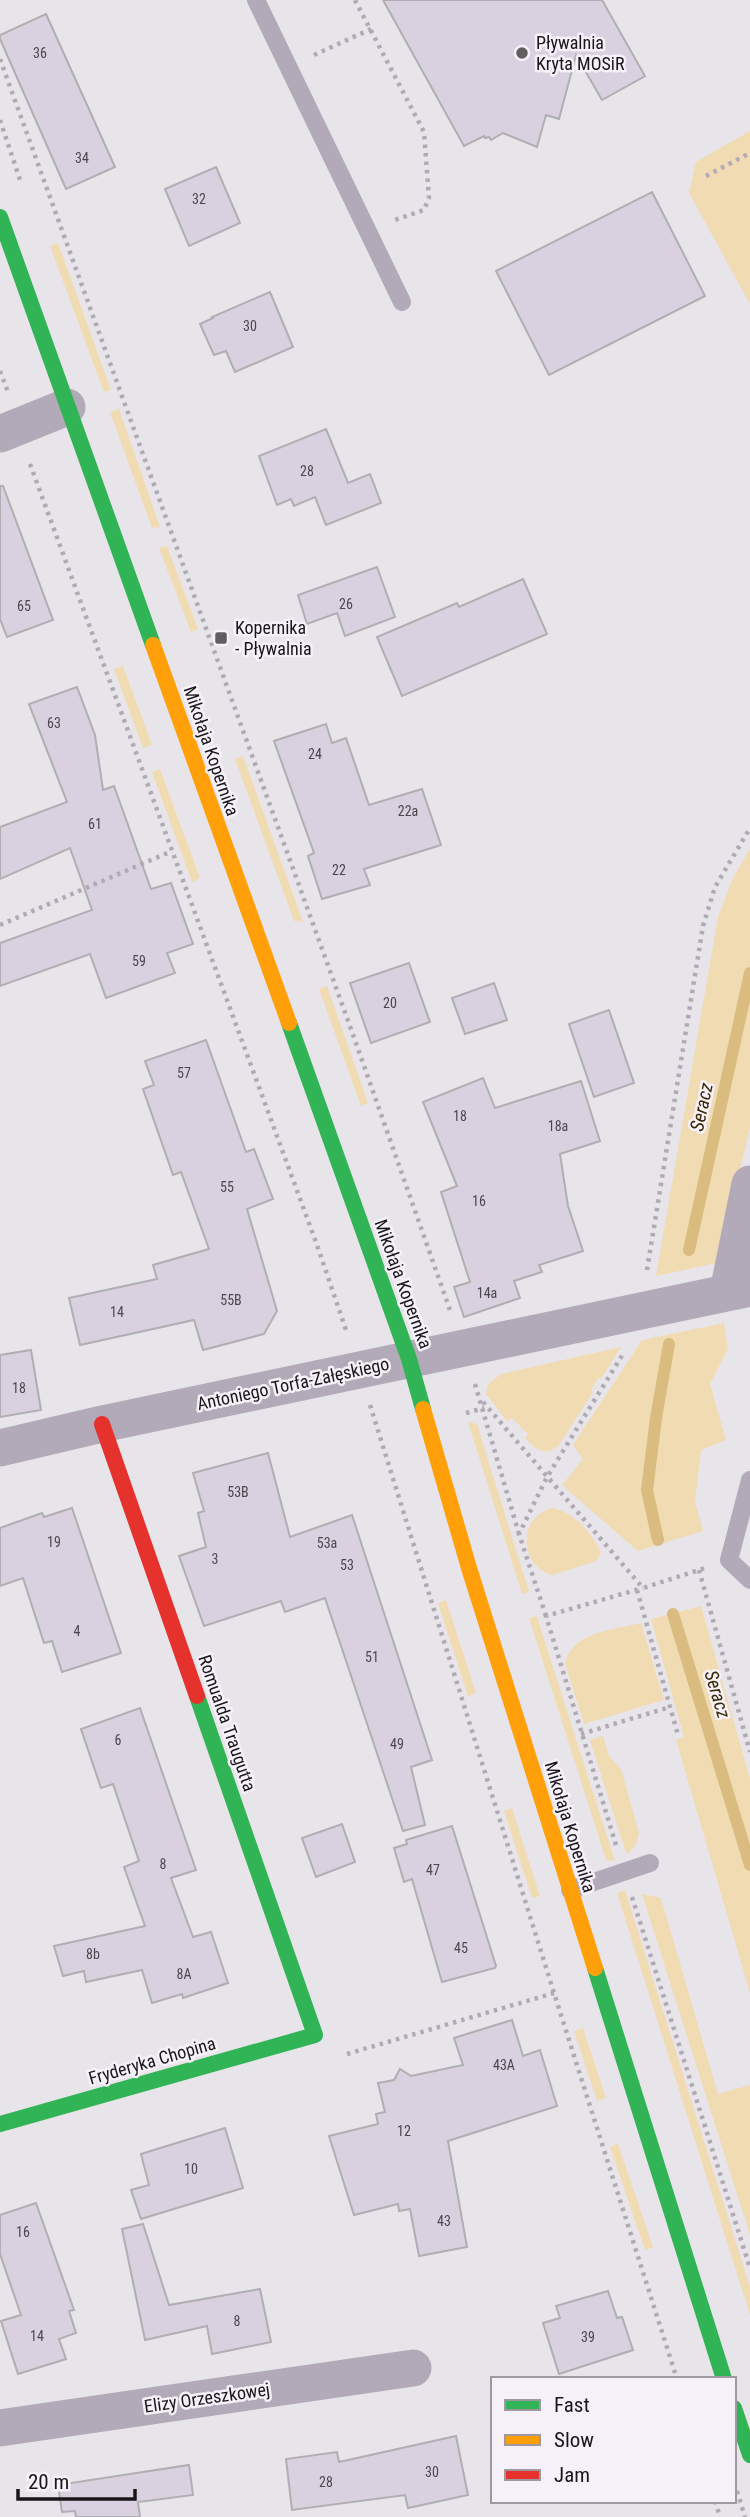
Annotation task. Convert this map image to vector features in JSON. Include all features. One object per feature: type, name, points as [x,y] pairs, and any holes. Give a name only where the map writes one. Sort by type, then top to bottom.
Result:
[{"type":"street","name":"Mikołaja Kopernika","points":[[0,217],[409,1359],[469,1568],[723,2377]]},
{"type":"street","points":[[0,434],[67,407]]},
{"type":"street","points":[[739,1290],[750,1184]]},
{"type":"street","name":"Antoniego Torfa-Załęskiego","points":[[0,1448],[739,1290]]},
{"type":"street","name":"Romualda Traugutta","points":[[103,1424],[315,2035]]},
{"type":"street","name":"Fryderyka Chopina","points":[[0,2124],[315,2035]]},
{"type":"street","name":"Elizy Orzeszkowej","points":[[0,2428],[414,2368]]},
{"type":"street","points":[[736,2414],[750,2455]]},
{"type":"lane","points":[[256,0],[402,302]]},
{"type":"lane","points":[[750,1480],[729,1560],[750,1580]]},
{"type":"lane","points":[[570,1890],[650,1863]]},
{"type":"path","points":[[355,0],[424,132],[429,198],[424,210],[368,229]]},
{"type":"path","points":[[289,67],[371,29]]},
{"type":"path","points":[[0,59],[351,1029],[481,1399],[545,1616]]},
{"type":"path","points":[[706,176],[750,153]]},
{"type":"path","points":[[645,1283],[703,926],[715,887],[750,828]]},
{"type":"path","points":[[0,925],[172,851]]},
{"type":"path","points":[[519,1534],[547,1476],[627,1348]]},
{"type":"path","points":[[481,1386],[481,1399],[643,1588],[729,1560]]},
{"type":"path","points":[[699,1570],[750,1752]]},
{"type":"path","points":[[636,1590],[678,1735]]},
{"type":"path","points":[[581,1734],[670,1707]]},
{"type":"path","points":[[342,2043],[348,2055],[554,1993]]},
{"type":"path","points":[[736,2489],[745,2517]]},
{"type":"shaded area","points":[[750,131],[750,304],[689,193],[696,162]]},
{"type":"shaded area","points":[[58,243],[111,390],[104,392],[50,246]]},
{"type":"shaded area","points":[[119,409],[160,527],[152,528],[110,412]]},
{"type":"shaded area","points":[[167,546],[198,629],[191,632],[159,548]]},
{"type":"shaded area","points":[[123,666],[152,745],[143,748],[114,669]]},
{"type":"shaded area","points":[[243,756],[303,922],[294,921],[235,759]]},
{"type":"shaded area","points":[[160,769],[200,878],[192,882],[152,772]]},
{"type":"shaded area","points":[[750,849],[750,1128],[717,1263],[656,1276],[718,917],[733,878]]},
{"type":"shaded area","points":[[327,986],[368,1103],[361,1106],[319,989]]},
{"type":"shaded area","points":[[724,1323],[728,1349],[710,1384],[726,1440],[701,1450],[695,1501],[703,1531],[638,1551],[562,1485],[583,1459],[573,1445],[642,1340]]},
{"type":"shaded area","points":[[621,1347],[601,1379],[598,1378],[591,1390],[593,1392],[559,1445],[549,1451],[533,1446],[525,1438],[528,1434],[512,1418],[507,1421],[486,1394],[488,1384],[501,1374]]},
{"type":"shaded area","points":[[468,1422],[477,1424],[529,1592],[522,1594]]},
{"type":"shaded area","points":[[552,1508],[575,1519],[588,1531],[601,1553],[596,1561],[553,1575],[534,1564],[529,1554],[527,1532],[540,1514]]},
{"type":"shaded area","points":[[446,1600],[476,1693],[468,1696],[438,1603]]},
{"type":"shaded area","points":[[701,1606],[750,1779],[750,1993],[676,1740],[684,1737],[651,1619]]},
{"type":"shaded area","points":[[537,1616],[615,1861],[606,1860],[529,1618]]},
{"type":"shaded area","points":[[641,1623],[664,1700],[584,1724],[565,1663],[569,1653],[576,1645],[595,1634]]},
{"type":"shaded area","points":[[603,1736],[609,1756],[621,1769],[639,1833],[636,1844],[629,1853],[626,1853],[590,1740]]},
{"type":"shaded area","points":[[512,1808],[540,1896],[532,1898],[504,1811]]},
{"type":"shaded area","points":[[625,1890],[750,2287],[750,2315],[617,1893]]},
{"type":"shaded area","points":[[642,1894],[661,1898],[718,2094],[750,2085],[750,2235]]},
{"type":"shaded area","points":[[583,2028],[606,2098],[597,2101],[574,2031]]},
{"type":"shaded area","points":[[618,2144],[653,2247],[645,2250],[610,2147]]},
{"type":"building","name":"Pływalnia Kryta MOSiR","points":[[383,0],[602,0],[645,76],[602,100],[576,55],[559,119],[546,115],[537,147],[503,133],[491,140],[484,136],[464,146]]},
{"type":"building","points":[[46,14],[115,167],[66,189],[0,39],[0,35]]},
{"type":"building","points":[[216,167],[240,223],[189,246],[165,189]]},
{"type":"building","points":[[652,192],[705,296],[549,375],[496,271]]},
{"type":"building","points":[[270,292],[293,347],[235,372],[226,351],[214,355],[200,324]]},
{"type":"building","points":[[326,429],[348,483],[370,474],[381,503],[326,525],[315,497],[294,506],[291,499],[277,505],[259,456]]},
{"type":"building","points":[[0,486],[3,486],[53,620],[7,637],[0,619]]},
{"type":"building","points":[[377,567],[395,617],[345,636],[337,613],[307,624],[298,595]]},
{"type":"building","points":[[523,579],[547,634],[402,696],[377,637],[457,603],[459,607]]},
{"type":"building","points":[[77,687],[95,735],[103,790],[114,786],[151,889],[171,883],[193,944],[167,953],[175,973],[106,998],[90,954],[0,986],[0,943],[92,910],[70,848],[0,879],[0,827],[67,802],[29,704]]},
{"type":"building","points":[[326,724],[332,743],[346,738],[369,805],[422,789],[441,845],[364,869],[370,885],[322,899],[308,856],[314,853],[274,741]]},
{"type":"building","points":[[409,963],[430,1022],[371,1043],[350,983]]},
{"type":"building","points":[[494,983],[507,1020],[465,1034],[452,998]]},
{"type":"building","points":[[609,1010],[634,1083],[594,1097],[569,1024]]},
{"type":"building","points":[[206,1040],[246,1152],[254,1149],[273,1199],[247,1209],[277,1311],[264,1334],[203,1350],[194,1320],[80,1345],[69,1298],[157,1279],[153,1265],[209,1249],[181,1172],[173,1175],[143,1089],[154,1085],[145,1061]]},
{"type":"building","points":[[483,1078],[495,1108],[581,1081],[600,1141],[560,1154],[568,1206],[583,1251],[539,1265],[542,1272],[514,1281],[520,1298],[464,1317],[454,1287],[470,1282],[441,1192],[457,1186],[423,1102]]},
{"type":"building","points":[[31,1350],[41,1410],[0,1417],[0,1355]]},
{"type":"building","points":[[268,1453],[290,1537],[352,1515],[432,1760],[411,1767],[425,1825],[403,1831],[325,1598],[285,1612],[281,1601],[204,1626],[179,1556],[206,1547],[198,1513],[204,1511],[193,1473]]},
{"type":"building","points":[[72,1508],[121,1653],[62,1672],[52,1641],[44,1643],[23,1578],[0,1586],[0,1528],[42,1513],[44,1517]]},
{"type":"building","points":[[140,1708],[196,1870],[171,1878],[193,1937],[211,1932],[228,1983],[183,1998],[182,1994],[152,2003],[142,1970],[86,1982],[84,1971],[63,1976],[54,1946],[145,1926],[124,1867],[139,1861],[113,1784],[101,1788],[81,1729]]},
{"type":"building","points":[[342,1824],[355,1862],[316,1877],[302,1838]]},
{"type":"building","points":[[452,1826],[496,1966],[442,1982],[412,1879],[404,1882],[394,1848],[407,1844],[406,1840]]},
{"type":"building","points":[[512,2020],[523,2056],[540,2050],[557,2106],[448,2141],[467,2247],[419,2256],[410,2209],[399,2211],[398,2204],[354,2215],[329,2136],[378,2124],[376,2114],[385,2112],[378,2083],[394,2080],[400,2069],[411,2076],[463,2065],[454,2038]]},
{"type":"building","points":[[225,2128],[243,2188],[141,2219],[131,2190],[149,2185],[141,2154]]},
{"type":"building","points":[[36,2203],[74,2310],[69,2311],[76,2333],[59,2339],[66,2359],[18,2374],[1,2321],[21,2315],[0,2254],[0,2215]]},
{"type":"building","points":[[143,2224],[169,2305],[260,2289],[271,2342],[212,2354],[207,2326],[145,2340],[122,2229]]},
{"type":"building","points":[[608,2291],[617,2318],[622,2317],[633,2350],[559,2374],[543,2323],[560,2318],[556,2306]]},
{"type":"building","points":[[456,2436],[468,2495],[408,2508],[405,2495],[292,2510],[286,2459],[337,2452],[339,2462]]},
{"type":"building","points":[[189,2465],[193,2495],[138,2502],[140,2517],[76,2517],[75,2511],[62,2512],[58,2485]]},
{"type":"waterway","name":"Seracz","points":[[689,1250],[750,973]]},
{"type":"waterway","name":"Seracz","points":[[658,1540],[647,1490],[669,1344]]},
{"type":"waterway","name":"Seracz","points":[[673,1614],[750,1865]]},
{"type":"traffic: fast","points":[[0,217],[153,645]]},
{"type":"traffic: fast","points":[[289,1023],[409,1359],[423,1409]]},
{"type":"traffic: fast","points":[[0,2124],[315,2035],[197,1696]]},
{"type":"traffic: fast","points":[[595,1968],[723,2377]]},
{"type":"traffic: fast","points":[[736,2414],[750,2455]]},
{"type":"traffic: slow","points":[[153,645],[289,1023]]},
{"type":"traffic: slow","points":[[423,1409],[469,1568],[595,1968]]},
{"type":"traffic: jam","points":[[102,1424],[197,1696]]},
{"type":"place","name":"Pływalnia Kryta MOSiR","points":[[522,53]]},
{"type":"place","name":"Kopernika - Pływalnia","points":[[221,638]]}]
